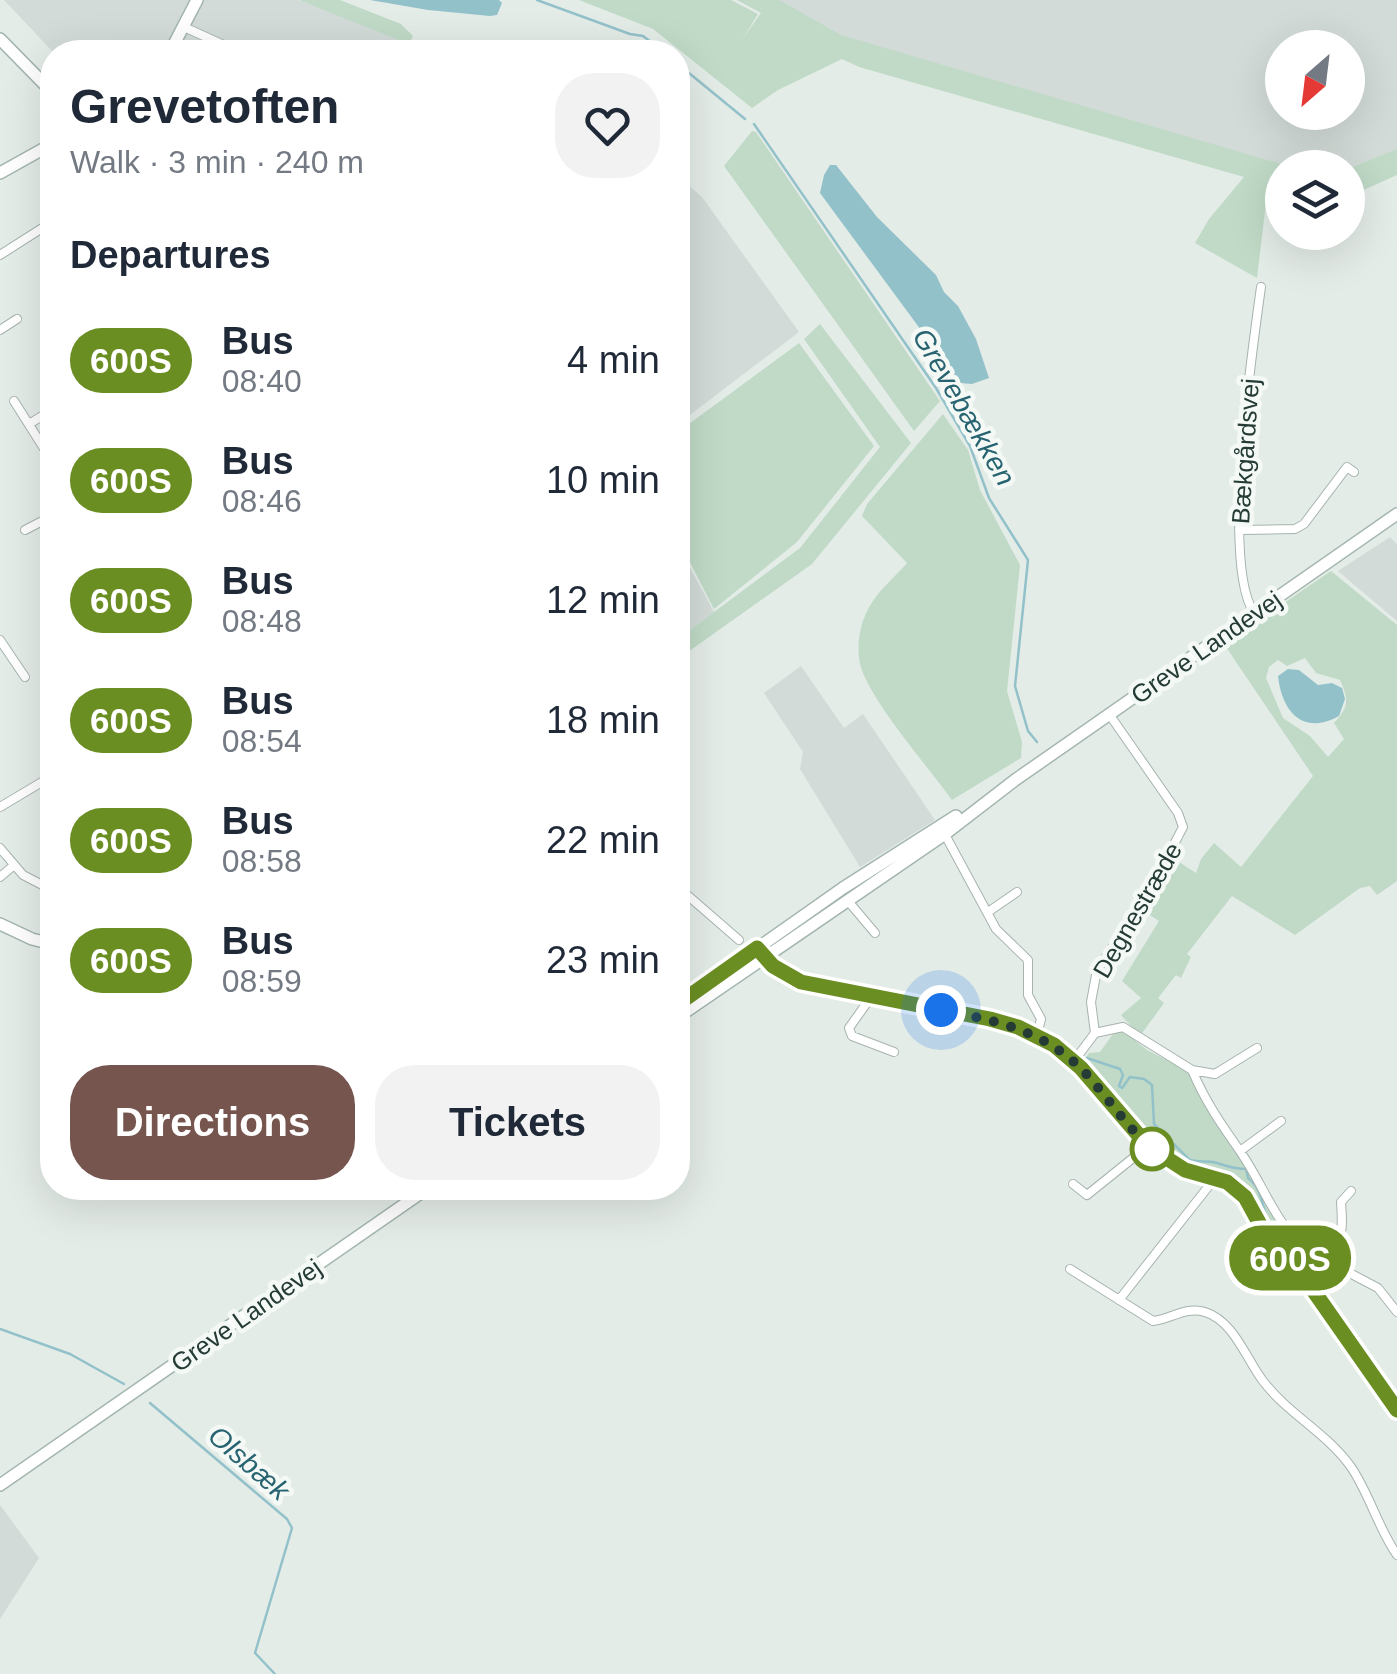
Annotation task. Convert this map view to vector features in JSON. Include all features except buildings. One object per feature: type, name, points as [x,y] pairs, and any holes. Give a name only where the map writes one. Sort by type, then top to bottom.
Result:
[{"type":"street","points":[[177,40],[197,0]]},
{"type":"street","points":[[184,28],[212,40]]},
{"type":"street","points":[[0,38],[40,80]]},
{"type":"street","points":[[0,173],[40,151]]},
{"type":"street","points":[[0,254],[40,230]]},
{"type":"street","name":"Bækgårdsvej","points":[[1254,613],[1244,592],[1240,530],[1244,431],[1261,288]]},
{"type":"street","points":[[0,330],[17,318]]},
{"type":"street","points":[[14,402],[40,441]]},
{"type":"street","points":[[29,424],[40,417]]},
{"type":"street","points":[[1240,530],[1295,529],[1304,524],[1347,468],[1354,472]]},
{"type":"street","name":"Greve Landevej","points":[[690,1008],[761,953],[1397,514]]},
{"type":"street","points":[[25,530],[40,522]]},
{"type":"street","points":[[0,640],[26,677]]},
{"type":"street","points":[[0,660],[10,654]]},
{"type":"street","name":"Degnestræde","points":[[1095,1033],[1092,1002],[1097,970],[1145,900],[1183,828],[1178,813],[1109,714]]},
{"type":"street","points":[[0,807],[40,783]]},
{"type":"street","points":[[942,830],[996,929],[1028,960],[1028,995],[1041,1019],[1038,1035]]},
{"type":"street","name":"Greve Landevej","points":[[690,997],[848,900],[942,830]]},
{"type":"street","points":[[0,848],[12,866],[40,885]]},
{"type":"street","points":[[0,877],[12,866]]},
{"type":"street","points":[[988,912],[1017,892]]},
{"type":"street","points":[[690,897],[739,940]]},
{"type":"street","points":[[848,900],[876,932]]},
{"type":"street","points":[[0,924],[40,941]]},
{"type":"street","points":[[761,953],[795,980],[990,1019],[1038,1035],[1074,1061],[1148,1146],[1185,1170],[1227,1182],[1245,1197],[1262,1228],[1292,1260],[1397,1410]]},
{"type":"street","points":[[871,997],[849,1028],[852,1036],[894,1052]]},
{"type":"street","points":[[1074,1061],[1095,1033],[1123,1027],[1192,1070],[1215,1074],[1257,1048]]},
{"type":"street","points":[[1192,1070],[1214,1117],[1240,1151],[1274,1215],[1304,1248],[1378,1288],[1397,1312]]},
{"type":"street","points":[[1240,1151],[1281,1121]]},
{"type":"street","points":[[1074,1184],[1088,1195],[1148,1146]]},
{"type":"street","points":[[1118,1300],[1206,1191],[1213,1176]]},
{"type":"street","points":[[1322,1260],[1343,1234],[1341,1202],[1352,1191]]},
{"type":"street","name":"Greve Landevej","points":[[351,1241],[404,1200]]},
{"type":"street","name":"Greve Landevej","points":[[0,1485],[411,1200]]},
{"type":"street","points":[[1292,1260],[1304,1248]]},
{"type":"street","points":[[1070,1270],[1153,1321],[1189,1310],[1216,1316],[1233,1334],[1270,1390],[1330,1441],[1349,1464],[1370,1496],[1397,1555]]},
{"type":"shaded area","points":[[4,0],[298,0],[407,40],[42,40]]},
{"type":"shaded area","points":[[737,0],[1397,0],[1397,156],[1365,169],[1365,150],[1265,150],[1265,163],[827,47]]},
{"type":"shaded area","points":[[690,186],[702,197],[799,332],[690,415]]},
{"type":"shaded area","points":[[1390,537],[1397,544],[1397,621],[1338,571]]},
{"type":"shaded area","points":[[690,568],[714,612],[690,630]]},
{"type":"shaded area","points":[[801,666],[844,728],[863,714],[935,820],[860,867],[800,769],[803,752],[764,693]]},
{"type":"shaded area","points":[[0,1505],[39,1558],[0,1619]]},
{"type":"green space","points":[[299,0],[340,0],[401,24],[413,36],[411,40],[399,40]]},
{"type":"green space","points":[[579,0],[731,0],[758,14],[743,38],[761,13],[737,0],[779,0],[841,35],[1265,159],[1265,211],[1257,278],[1195,243],[1209,219],[1244,177],[842,59],[778,90],[752,108],[690,59],[690,40],[667,40],[653,29]]},
{"type":"green space","points":[[752,131],[940,401],[914,431],[724,166]]},
{"type":"green space","points":[[1397,149],[1397,175],[1365,189],[1365,162]]},
{"type":"green space","points":[[820,324],[911,443],[812,564],[690,650],[690,630],[800,548],[880,447],[804,339]]},
{"type":"green space","points":[[799,343],[874,446],[797,542],[714,609],[690,562],[690,423]]},
{"type":"green space","points":[[943,414],[968,450],[980,490],[1020,565],[1007,691],[1022,742],[1021,758],[952,800],[875,695],[865,678],[858,649],[867,611],[907,563],[862,516],[867,504]]},
{"type":"green space","points":[[1331,571],[1397,625],[1397,881],[1377,895],[1370,886],[1360,888],[1295,935],[1232,896],[1187,954],[1191,957],[1181,978],[1176,975],[1158,998],[1164,1003],[1140,1036],[1121,1015],[1141,998],[1122,981],[1159,921],[1145,912],[1179,862],[1196,873],[1214,843],[1241,867],[1313,776],[1224,644]],"holes":[[[1305,658],[1316,673],[1340,680],[1346,698],[1345,708],[1334,723],[1344,739],[1328,757],[1310,736],[1283,718],[1266,678],[1269,667],[1278,660],[1287,666]]]},
{"type":"green space","points":[[1122,1030],[1147,1050],[1190,1072],[1275,1219],[1294,1243],[1290,1247],[1265,1223],[1254,1200],[1235,1178],[1183,1162],[1139,1128],[1083,1061],[1089,1053],[1100,1052],[1115,1031]]},
{"type":"water","points":[[370,0],[502,3],[497,15],[490,16]]},
{"type":"water","points":[[830,165],[836,165],[877,217],[936,275],[976,339],[989,378],[972,384],[960,383],[820,193]]},
{"type":"water","points":[[1288,669],[1299,670],[1318,685],[1332,683],[1342,688],[1345,699],[1339,716],[1315,723],[1296,717],[1280,689],[1278,676]]},
{"type":"waterway","name":"Grevebækken","points":[[537,0],[648,40]]},
{"type":"waterway","name":"Grevebækken","points":[[690,74],[745,119]]},
{"type":"waterway","name":"Grevebækken","points":[[754,124],[936,388],[970,446],[989,498],[1028,560],[1015,686],[1028,731],[1037,742]]},
{"type":"waterway","points":[[1087,1058],[1120,1069],[1122,1088],[1130,1077],[1152,1085],[1154,1124],[1190,1160],[1246,1169],[1260,1194],[1270,1225],[1289,1244]]},
{"type":"waterway","name":"Olsbæk","points":[[0,1329],[70,1354],[124,1384]]},
{"type":"waterway","name":"Olsbæk","points":[[150,1403],[287,1519],[292,1528],[255,1653],[275,1674]]},
{"type":"bus line","name":"600S","points":[[690,995],[757,948],[773,966],[801,982],[990,1019],[1038,1035],[1081,1068],[1148,1146],[1185,1170],[1227,1182],[1245,1197],[1262,1228],[1292,1260],[1397,1410]]},
{"type":"route","points":[[941,1010],[1018,1027],[1054,1045],[1081,1068],[1152,1149]]}]
